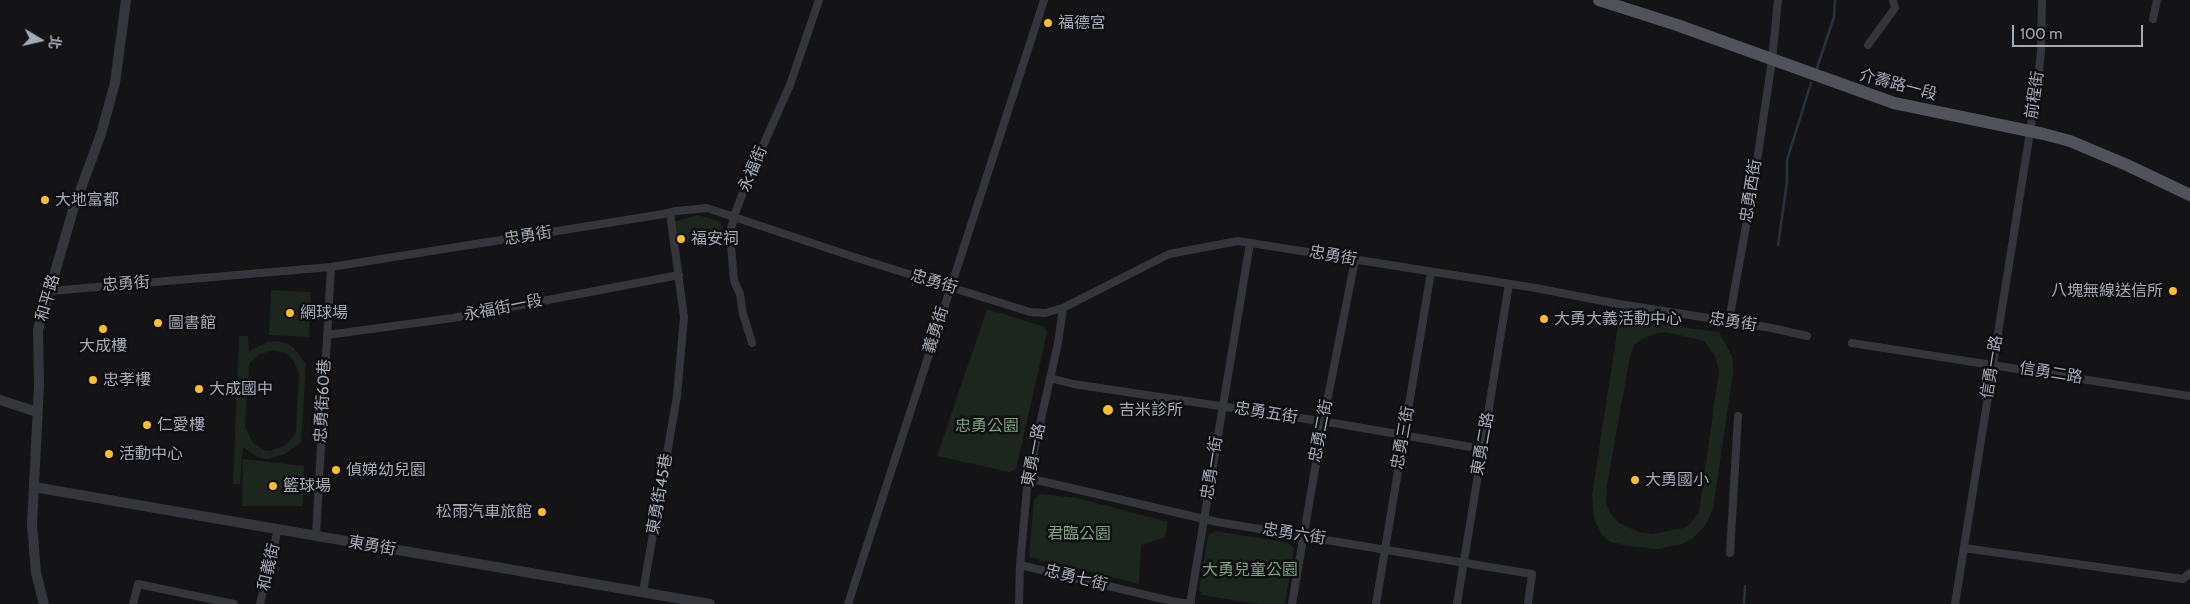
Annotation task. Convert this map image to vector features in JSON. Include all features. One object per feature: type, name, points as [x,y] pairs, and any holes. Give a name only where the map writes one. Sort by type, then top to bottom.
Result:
[{"type":"main road","name":"介壽路一段","points":[[1599,0],[1677,25],[1894,103],[2029,131],[2089,148],[2190,195]]},
{"type":"street","name":"和平路","points":[[44,604],[36,573],[32,524],[39,386],[38,330],[74,207],[101,134],[114,83],[126,0]]},
{"type":"street","name":"永福街","points":[[752,344],[743,314],[740,294],[734,281],[730,232],[749,177],[790,85],[819,0]]},
{"type":"street","name":"義勇街","points":[[848,604],[1044,0]]},
{"type":"street","name":"忠勇西街","points":[[1729,321],[1772,60],[1778,0]]},
{"type":"street","points":[[1868,45],[1895,8],[1893,0]]},
{"type":"street","name":"前程街","points":[[2029,131],[2041,52],[2042,0]]},
{"type":"street","points":[[2153,20],[2157,0]]},
{"type":"street","name":"信勇一路","points":[[1955,604],[2029,131]]},
{"type":"street","name":"忠勇街","points":[[50,291],[330,267],[670,213],[676,210],[706,208],[1030,312],[1045,312],[1063,308],[1169,254],[1238,241],[1510,284],[1807,336]]},
{"type":"street","name":"東勇街45巷","points":[[643,592],[677,396],[684,317],[670,213]]},
{"type":"street","name":"忠勇一街","points":[[1190,604],[1250,243]]},
{"type":"street","name":"忠勇二街","points":[[1292,604],[1323,422],[1355,260]]},
{"type":"street","name":"忠勇街60巷","points":[[316,536],[330,267]]},
{"type":"street","name":"忠勇三街","points":[[1376,604],[1431,272]]},
{"type":"street","name":"永福街一段","points":[[327,335],[453,318],[679,275]]},
{"type":"street","name":"東勇二路","points":[[1457,604],[1510,284]]},
{"type":"street","name":"東勇一路","points":[[1019,604],[1020,564],[1028,478],[1063,308]]},
{"type":"street","name":"信勇二路","points":[[1852,343],[2190,396]]},
{"type":"street","name":"忠勇五街","points":[[1050,378],[1073,384],[1323,422],[1482,449]]},
{"type":"street","points":[[0,400],[37,412]]},
{"type":"street","points":[[1730,553],[1738,416]]},
{"type":"street","name":"忠勇六街","points":[[1028,478],[1203,519],[1464,561],[1532,574],[1528,604]]},
{"type":"street","name":"東勇街","points":[[34,487],[710,604]]},
{"type":"street","name":"和義街","points":[[260,604],[278,529]]},
{"type":"street","points":[[1964,548],[2183,579],[2190,573]]},
{"type":"street","name":"忠勇七街","points":[[1020,564],[1190,604]]},
{"type":"street","points":[[133,604],[138,584],[234,604]]},
{"type":"green space","points":[[698,215],[720,222],[724,230],[676,246],[672,222]]},
{"type":"green space","name":"網球場","points":[[271,290],[311,292],[309,337],[269,335]]},
{"type":"green space","name":"忠勇公園","points":[[987,309],[1045,327],[1047,333],[1016,469],[1009,472],[937,456]]},
{"type":"green space","points":[[1619,319],[1719,332],[1733,358],[1733,373],[1713,509],[1705,526],[1692,539],[1682,544],[1657,549],[1611,542],[1602,535],[1594,519],[1592,495]],"holes":[[[1666,332],[1704,341],[1715,356],[1719,371],[1699,512],[1690,524],[1683,528],[1652,534],[1639,532],[1619,523],[1610,513],[1606,503],[1607,485],[1630,356],[1634,345],[1654,334]]]},
{"type":"green space","points":[[239,336],[248,336],[249,351],[268,342],[286,343],[294,348],[306,364],[301,442],[285,454],[267,459],[257,457],[243,447],[240,484],[233,484]],"holes":[[[273,350],[285,353],[292,358],[299,373],[296,433],[286,445],[270,451],[264,450],[253,443],[245,427],[249,364],[258,355]]]},
{"type":"green space","name":"籃球場","points":[[243,459],[304,466],[303,506],[242,506]]},
{"type":"green space","name":"君臨公園","points":[[1040,494],[1077,498],[1168,522],[1165,537],[1141,545],[1139,584],[1056,563],[1039,561],[1039,559],[1029,557],[1034,500]]},
{"type":"green space","name":"大勇兒童公園","points":[[1216,531],[1289,543],[1294,549],[1285,604],[1258,604],[1203,595],[1199,590],[1208,535]]},
{"type":"waterway","points":[[1817,68],[1834,17],[1835,0]]},
{"type":"waterway","points":[[1778,245],[1787,182],[1787,160],[1811,83]]},
{"type":"waterway","points":[[1744,604],[1745,586]]},
{"type":"place","name":"福德宮","points":[[1048,23]]},
{"type":"place","name":"大地富都","points":[[45,200]]},
{"type":"place","name":"福安祠","points":[[681,239]]},
{"type":"place","name":"八塊無線送信所","points":[[2173,291]]},
{"type":"place","name":"網球場","points":[[290,313]]},
{"type":"place","name":"大勇大義活動中心","points":[[1544,319]]},
{"type":"place","name":"圖書館","points":[[158,323]]},
{"type":"place","name":"大成樓","points":[[103,329]]},
{"type":"place","name":"忠孝樓","points":[[93,380]]},
{"type":"place","name":"大成國中","points":[[199,389]]},
{"type":"place","name":"吉米診所","points":[[1108,410]]},
{"type":"place","name":"仁愛樓","points":[[147,425]]},
{"type":"place","name":"活動中心","points":[[109,454]]},
{"type":"place","name":"偵娣幼兒園","points":[[336,470]]},
{"type":"place","name":"大勇國小","points":[[1635,480]]},
{"type":"place","name":"籃球場","points":[[273,486]]},
{"type":"place","name":"松雨汽車旅館","points":[[542,512]]}]
